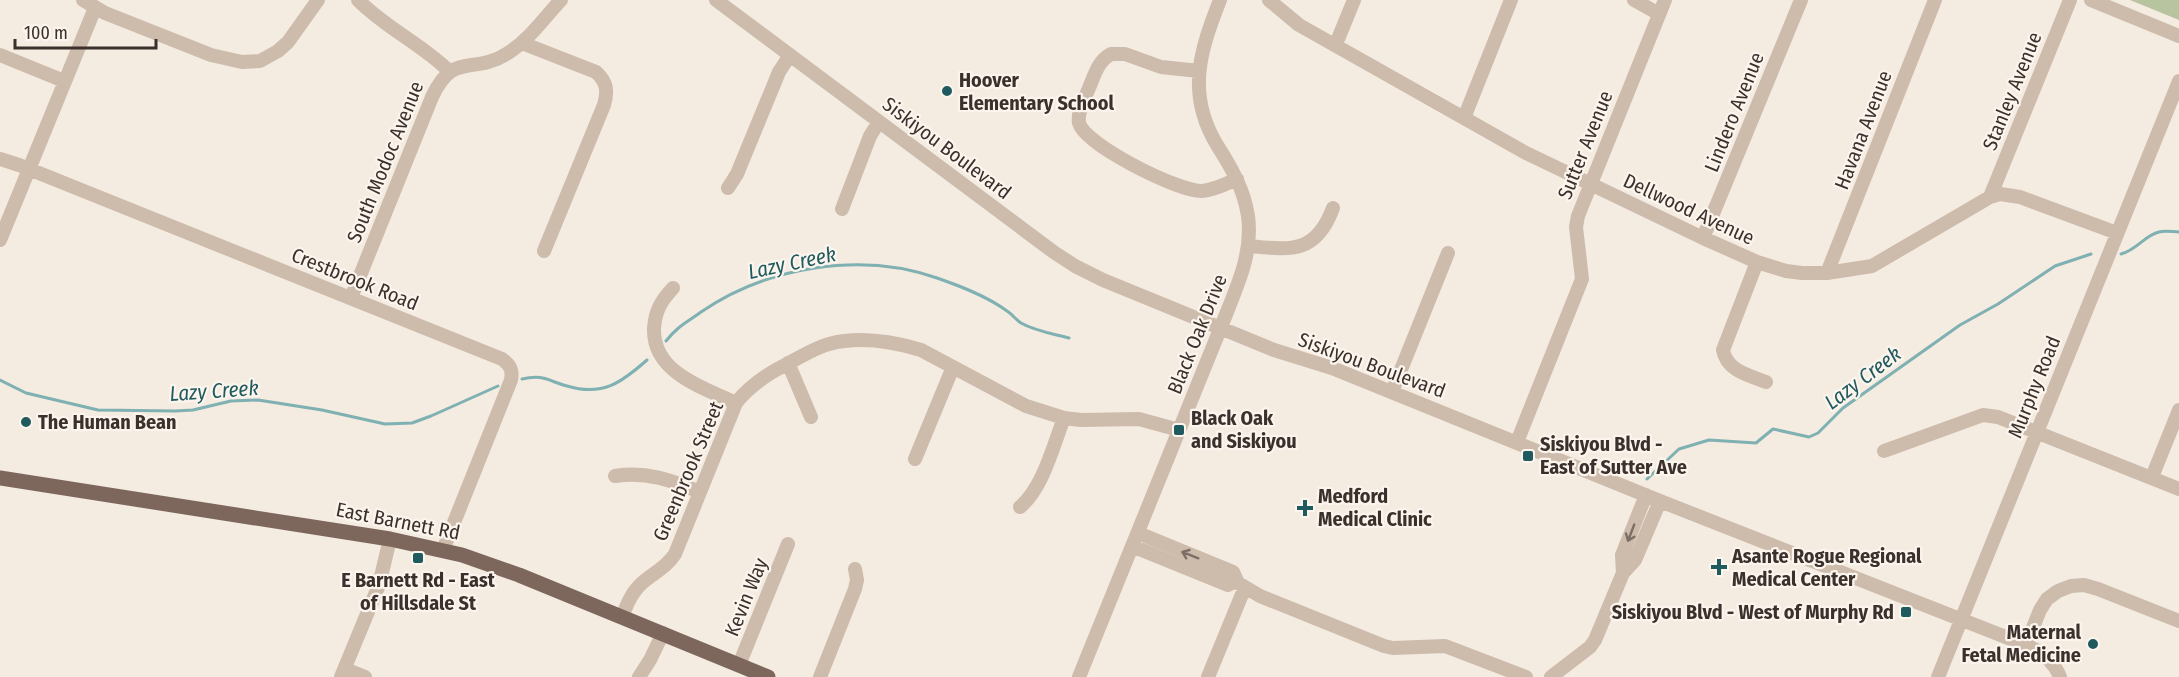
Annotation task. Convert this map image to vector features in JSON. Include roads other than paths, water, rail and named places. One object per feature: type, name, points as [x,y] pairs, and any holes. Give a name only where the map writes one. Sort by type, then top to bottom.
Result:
[{"type":"main road","name":"East Barnett Rd","points":[[0,478],[390,539],[443,550],[519,574],[768,677]]},
{"type":"street","points":[[83,0],[95,8],[211,55],[242,62],[260,61],[278,51],[288,42],[318,0]]},
{"type":"street","points":[[358,0],[388,27],[422,48],[449,71]]},
{"type":"street","name":"South Modoc Avenue","points":[[351,298],[441,79],[449,71],[498,58],[522,43],[561,0]]},
{"type":"street","name":"Siskiyou Boulevard","points":[[716,0],[1075,266],[1102,280],[1274,350],[1332,368],[1660,501],[2026,645],[2046,656],[2054,664],[2060,677]]},
{"type":"street","name":"Black Oak Drive","points":[[1079,677],[1241,278],[1248,246],[1248,216],[1237,178],[1208,128],[1200,99],[1198,71],[1201,53],[1220,0]]},
{"type":"street","name":"Dellwood Avenue","points":[[1269,0],[1299,25],[1510,145],[1590,185],[1758,262],[1802,273],[1827,273],[1872,266],[1990,197]]},
{"type":"street","points":[[1336,44],[1354,0]]},
{"type":"street","points":[[1464,118],[1511,0]]},
{"type":"street","points":[[1634,0],[1659,14]]},
{"type":"street","name":"Sutter Avenue","points":[[1517,442],[1582,279],[1576,227],[1578,216],[1665,0]]},
{"type":"street","name":"Lindero Avenue","points":[[1703,238],[1801,0]]},
{"type":"street","name":"Havana Avenue","points":[[1827,273],[1935,0]]},
{"type":"street","name":"Stanley Avenue","points":[[1990,197],[2070,0]]},
{"type":"street","points":[[2091,0],[2179,36]]},
{"type":"street","points":[[0,240],[95,8]]},
{"type":"street","points":[[522,43],[596,72],[602,78],[607,90],[604,105],[544,251]]},
{"type":"street","points":[[1198,71],[1161,68],[1125,54],[1111,54],[1098,65],[1079,113],[1080,126],[1084,132],[1112,153],[1151,175],[1180,187],[1203,191],[1237,178]]},
{"type":"street","points":[[0,55],[64,81]]},
{"type":"street","points":[[728,188],[737,174],[779,72],[790,55]]},
{"type":"street","name":"Murphy Road","points":[[1938,677],[2117,233],[2173,113],[2179,81]]},
{"type":"street","points":[[842,209],[870,136],[879,122]]},
{"type":"street","name":"Crestbrook Road","points":[[0,159],[502,359],[511,369],[509,387],[443,550]]},
{"type":"street","points":[[1990,197],[2009,195],[2020,198],[2117,233]]},
{"type":"street","points":[[1248,246],[1285,249],[1297,248],[1310,243],[1319,236],[1333,208]]},
{"type":"street","points":[[1392,392],[1448,253]]},
{"type":"street","points":[[1758,262],[1723,350],[1730,366],[1766,382]]},
{"type":"street","points":[[673,288],[656,310],[655,345],[660,357],[674,371],[688,380],[736,403]]},
{"type":"street","name":"Greenbrook Street","points":[[621,616],[634,591],[670,563],[736,403],[754,384],[788,363],[828,344],[864,340],[891,342],[921,350],[1026,406],[1064,418],[1139,419],[1179,430]]},
{"type":"street","points":[[788,363],[811,417]]},
{"type":"street","points":[[915,459],[953,368]]},
{"type":"street","points":[[2152,477],[2179,410]]},
{"type":"street","points":[[1884,451],[1983,416],[1998,417],[2179,489]]},
{"type":"street","points":[[1020,507],[1030,499],[1037,488],[1064,418]]},
{"type":"street","points":[[615,476],[640,473],[655,475],[700,492]]},
{"type":"street","points":[[1623,573],[1622,555],[1646,495]]},
{"type":"street","points":[[1551,677],[1590,647],[1623,573],[1635,560],[1660,501]]},
{"type":"street","points":[[365,677],[343,673],[379,585],[390,539]]},
{"type":"street","points":[[1135,540],[1233,572],[1240,584],[1260,596],[1384,646],[1393,648],[1445,646],[1526,677]]},
{"type":"street","name":"Kevin Way","points":[[739,665],[788,544]]},
{"type":"street","points":[[820,677],[855,590],[857,580],[855,568]]},
{"type":"street","points":[[1208,677],[1240,584]]},
{"type":"street","points":[[2026,645],[2047,599],[2071,586],[2084,585],[2098,589],[2179,621]]},
{"type":"street","points":[[639,677],[663,633]]},
{"type":"waterway","name":"Lazy Creek","points":[[2121,254],[2154,234],[2164,231],[2179,232]]},
{"type":"waterway","name":"Lazy Creek","points":[[1647,479],[1679,449],[1709,440],[1756,443],[1773,429],[1809,437],[1818,433],[1843,408],[1960,325],[1998,304],[2055,266],[2091,254]]},
{"type":"waterway","name":"Lazy Creek","points":[[666,341],[678,328],[701,312],[755,284],[784,274],[846,265],[908,270],[937,278],[991,301],[1026,326],[1069,338]]},
{"type":"waterway","name":"Lazy Creek","points":[[522,379],[541,378],[591,390],[620,381],[647,360]]},
{"type":"waterway","name":"Lazy Creek","points":[[0,380],[26,393],[98,410],[193,410],[231,401],[258,400],[322,410],[385,424],[412,423],[498,386]]},
{"type":"place","name":"Hoover Elementary School","points":[[947,91]]},
{"type":"place","name":"The Human Bean","points":[[26,422]]},
{"type":"place","name":"Black Oak and Siskiyou","points":[[1179,430]]},
{"type":"place","name":"Siskiyou Blvd - East of Sutter Ave","points":[[1528,456]]},
{"type":"place","name":"Medford Medical Clinic","points":[[1305,508]]},
{"type":"place","name":"E Barnett Rd - East of Hillsdale St","points":[[418,558]]},
{"type":"place","name":"Asante Rogue Regional Medical Center","points":[[1719,567]]},
{"type":"place","name":"Siskiyou Blvd - West of Murphy Rd","points":[[1906,612]]},
{"type":"place","name":"Maternal Fetal Medicine","points":[[2093,644]]}]
